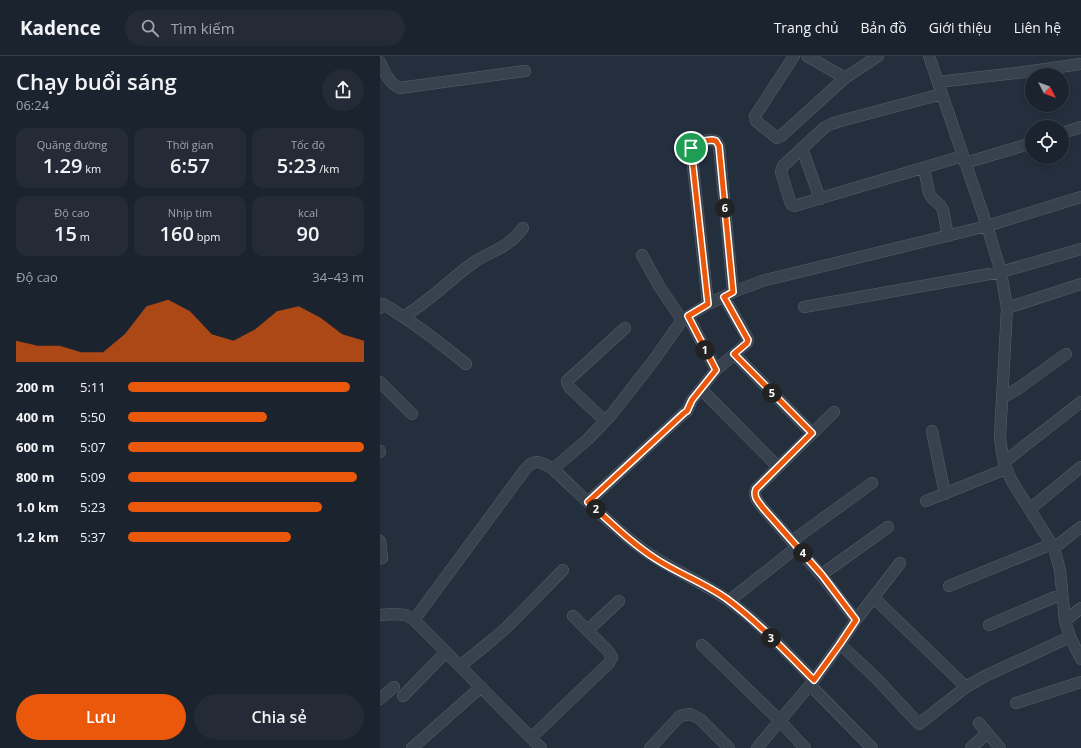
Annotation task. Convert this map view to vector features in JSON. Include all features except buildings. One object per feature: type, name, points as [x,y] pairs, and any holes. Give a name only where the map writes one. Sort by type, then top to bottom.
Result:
[{"type":"street","points":[[794,56],[755,116],[756,121],[777,138],[845,78],[878,56]]},
{"type":"street","points":[[807,56],[845,78]]},
{"type":"street","points":[[929,56],[987,226],[1001,272],[1007,308],[1000,437],[1001,451],[1005,466],[1013,483],[1053,546],[1060,570],[1065,621],[1070,637],[1081,659]]},
{"type":"street","points":[[380,62],[394,85],[398,88],[525,71]]},
{"type":"street","points":[[938,82],[1081,64]]},
{"type":"street","points":[[942,94],[844,120],[826,127],[783,166],[781,172],[792,205],[794,206],[820,199],[924,168],[1025,145]]},
{"type":"street","points":[[1069,131],[1081,127]]},
{"type":"street","points":[[588,502],[687,411],[690,402],[716,370],[747,343],[748,340],[729,295],[719,146],[716,141],[712,140],[695,142],[692,144],[691,148],[708,304]]},
{"type":"street","points":[[802,148],[820,199]]},
{"type":"street","points":[[924,168],[929,193],[943,210],[948,236]]},
{"type":"street","points":[[553,469],[588,439],[611,415],[685,318],[708,304],[762,280],[987,226],[1081,197]]},
{"type":"street","points":[[404,316],[414,310],[474,263],[515,238],[523,228]]},
{"type":"street","points":[[804,307],[1001,272],[1081,248]]},
{"type":"street","points":[[642,255],[659,286],[685,318],[716,370]]},
{"type":"street","points":[[1007,308],[1080,287]]},
{"type":"street","points":[[381,305],[404,316],[428,333],[466,364]]},
{"type":"street","points":[[605,421],[570,388],[567,381],[625,328]]},
{"type":"street","points":[[734,354],[812,433]]},
{"type":"street","points":[[1002,398],[1019,388],[1066,354]]},
{"type":"street","points":[[380,382],[412,414]]},
{"type":"street","points":[[700,389],[778,468]]},
{"type":"street","points":[[926,501],[1005,466],[1081,402]]},
{"type":"street","points":[[834,412],[756,489],[755,493],[756,498],[763,508],[822,575],[856,620]]},
{"type":"street","points":[[932,431],[944,494]]},
{"type":"street","points":[[414,620],[528,466],[533,462],[538,462],[553,469],[608,521],[645,551],[667,566],[717,593],[741,610],[770,637],[872,748]]},
{"type":"street","points":[[1030,509],[1081,468]]},
{"type":"street","points":[[729,601],[795,544],[872,483]]},
{"type":"street","points":[[822,575],[888,527]]},
{"type":"street","points":[[949,586],[1053,546],[1081,527]]},
{"type":"street","points":[[380,541],[382,558],[380,560]]},
{"type":"street","points":[[757,748],[812,682],[856,620],[900,563]]},
{"type":"street","points":[[460,666],[506,628],[563,570]]},
{"type":"street","points":[[989,625],[1062,594]]},
{"type":"street","points":[[874,598],[966,687]]},
{"type":"street","points":[[588,630],[619,601]]},
{"type":"street","points":[[1065,621],[1081,608]]},
{"type":"street","points":[[380,615],[406,615],[414,620],[541,748]]},
{"type":"street","points":[[531,738],[609,663],[612,657],[608,651],[573,616]]},
{"type":"street","points":[[840,644],[876,678],[919,724],[966,687],[997,670],[1070,637]]},
{"type":"street","points":[[702,645],[780,721],[805,748]]},
{"type":"street","points":[[403,696],[446,652]]},
{"type":"street","points":[[1016,703],[1081,682]]},
{"type":"street","points":[[380,699],[394,687]]},
{"type":"street","points":[[412,748],[481,688]]},
{"type":"street","points":[[650,748],[680,716],[690,714],[700,719],[729,748]]},
{"type":"street","points":[[979,723],[1000,748]]},
{"type":"street","points":[[971,748],[987,733]]},
{"type":"route","points":[[712,140],[716,141],[719,146],[733,292],[724,297],[748,338],[747,343],[734,354],[812,433],[756,489],[756,498],[822,575],[856,620],[814,680],[741,610],[717,593],[667,566],[640,548],[588,502],[687,411],[690,402],[716,370],[688,316],[708,304],[691,148],[692,144],[695,142],[712,140]]}]
